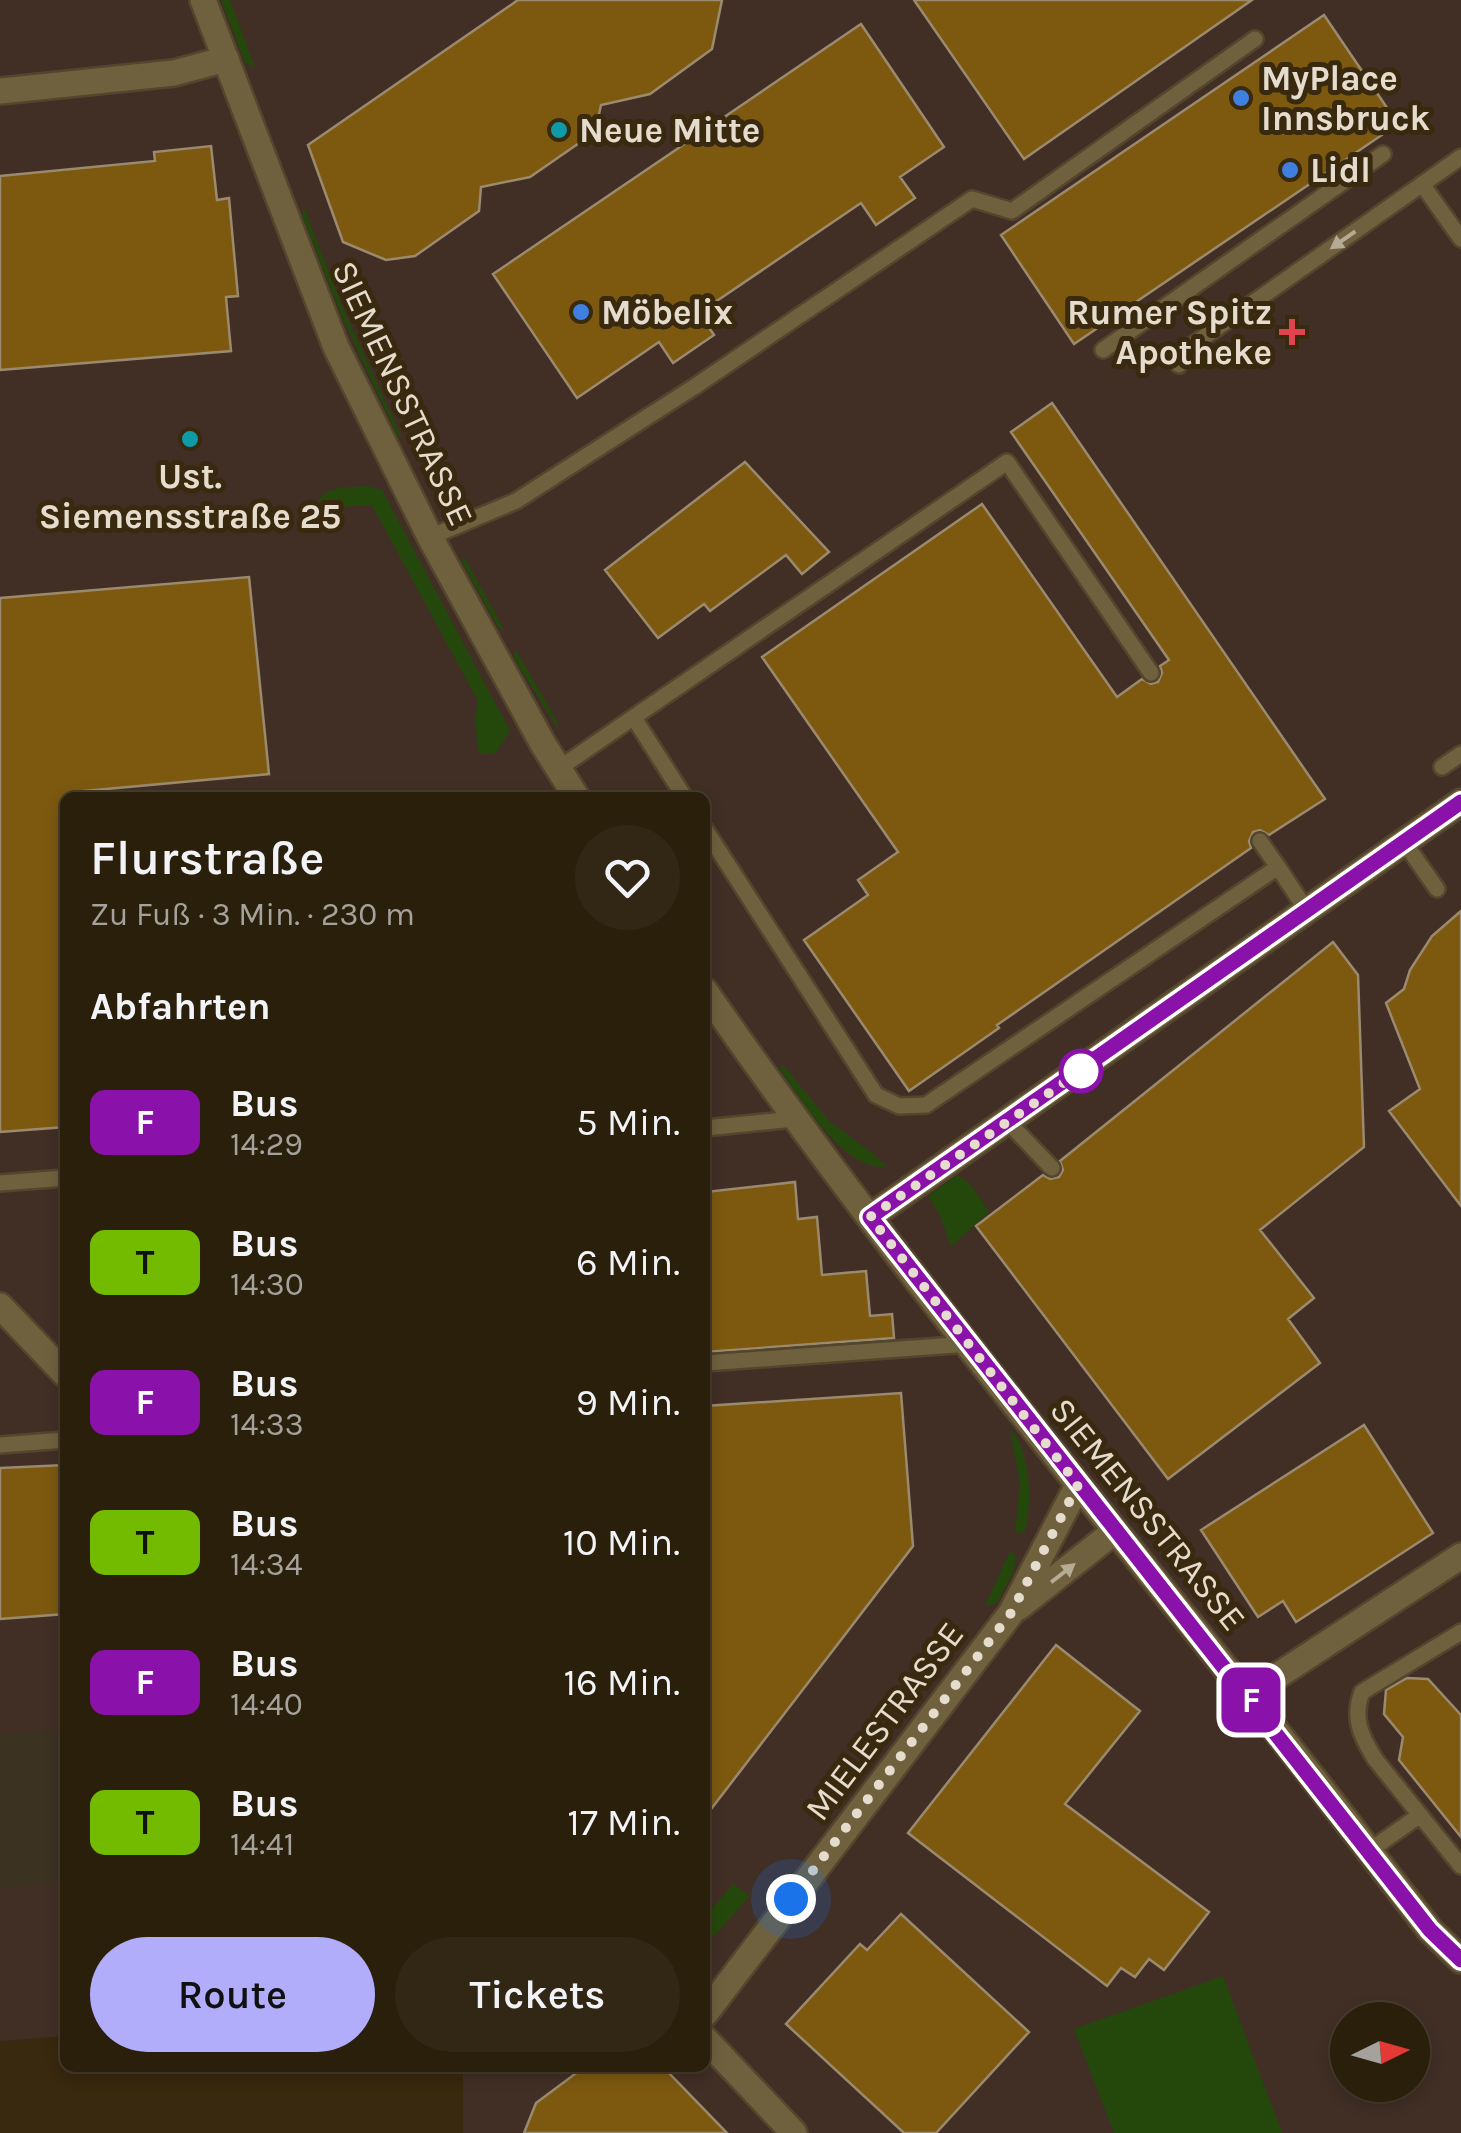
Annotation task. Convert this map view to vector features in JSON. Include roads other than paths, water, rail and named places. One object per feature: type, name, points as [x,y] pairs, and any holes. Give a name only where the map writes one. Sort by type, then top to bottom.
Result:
[{"type":"street","name":"SIEMENSSTRASSE","points":[[203,0],[336,347],[430,537],[573,792]]},
{"type":"street","points":[[0,91],[174,72],[226,59]]},
{"type":"street","points":[[870,1217],[1461,802]]},
{"type":"street","name":"SIEMENSSTRASSE","points":[[710,997],[794,1119],[1114,1532],[1248,1695],[1430,1930],[1461,1960]]},
{"type":"street","points":[[0,1306],[60,1369]]},
{"type":"street","name":"MIELESTRASSE","points":[[710,2007],[1011,1613],[1078,1485]]},
{"type":"street","name":"MIELESTRASSE","points":[[1011,1613],[1114,1532]]},
{"type":"street","points":[[1248,1695],[1461,1556]]},
{"type":"street","points":[[710,2045],[794,2133]]},
{"type":"lane","points":[[430,537],[516,502],[972,199],[1012,211],[1255,39]]},
{"type":"lane","points":[[1103,350],[1382,154]]},
{"type":"lane","points":[[1179,365],[1174,358],[1461,157]]},
{"type":"lane","points":[[1422,184],[1461,239]]},
{"type":"lane","points":[[558,769],[1007,462],[1150,673]]},
{"type":"lane","points":[[634,718],[681,792]]},
{"type":"lane","points":[[1442,767],[1461,754]]},
{"type":"lane","points":[[710,837],[876,1095],[899,1106],[926,1105],[1278,867]]},
{"type":"lane","points":[[1260,841],[1306,911]]},
{"type":"lane","points":[[1404,842],[1436,890]]},
{"type":"lane","points":[[710,1127],[794,1119]]},
{"type":"lane","points":[[1008,1122],[1052,1168]]},
{"type":"lane","points":[[0,1184],[60,1178]]},
{"type":"lane","points":[[710,1364],[969,1344]]},
{"type":"lane","points":[[0,1445],[60,1440]]},
{"type":"lane","points":[[1461,1632],[1362,1692],[1355,1710],[1364,1741],[1375,1759],[1461,1866]]},
{"type":"lane","points":[[1368,1851],[1420,1815]]},
{"type":"place","name":"MyPlace Innsbruck","points":[[1241,98]]},
{"type":"place","name":"Neue Mitte","points":[[559,130]]},
{"type":"place","name":"Lidl","points":[[1290,170]]},
{"type":"place","name":"Möbelix","points":[[581,312]]},
{"type":"place","name":"Rumer Spitz Apotheke","points":[[1292,332]]},
{"type":"place","name":"Ust. Siemensstraße 25","points":[[190,439]]}]
